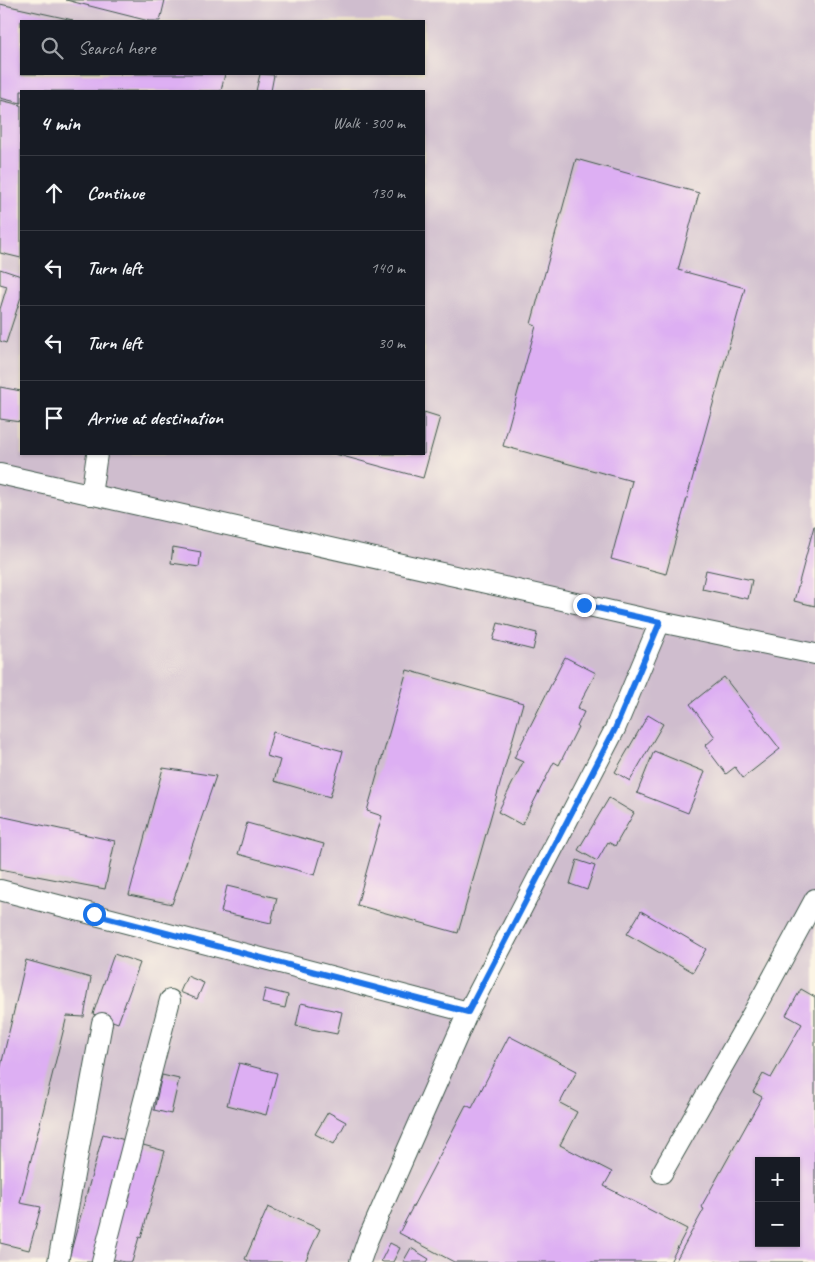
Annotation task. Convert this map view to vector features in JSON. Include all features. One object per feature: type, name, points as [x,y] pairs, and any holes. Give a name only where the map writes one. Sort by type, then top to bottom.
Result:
[{"type":"street","points":[[91,495],[97,455]]},
{"type":"street","points":[[0,474],[660,622],[815,654]]},
{"type":"street","points":[[360,1262],[368,1239],[468,1012],[615,729],[660,622]]},
{"type":"street","points":[[0,890],[468,1012]]},
{"type":"street","points":[[662,1173],[807,931],[815,900]]},
{"type":"street","points":[[102,1262],[170,1000]]},
{"type":"street","points":[[58,1262],[102,1023]]},
{"type":"shaded area","points":[[0,0],[815,0],[815,1262],[0,1262]]},
{"type":"building","points":[[66,0],[165,0],[160,20],[145,20]]},
{"type":"building","points":[[0,4],[73,20],[20,20],[20,75],[225,75],[221,90],[20,90],[20,103],[0,98]]},
{"type":"building","points":[[260,75],[274,75],[271,90],[256,90]]},
{"type":"building","points":[[0,100],[20,105],[20,258],[0,253]]},
{"type":"building","points":[[576,159],[699,193],[678,270],[745,288],[666,574],[611,559],[632,481],[503,446],[536,326],[531,324]]},
{"type":"building","points":[[0,269],[20,276],[20,300],[6,343],[0,341],[0,309],[7,286],[0,284]]},
{"type":"building","points":[[0,387],[20,391],[20,422],[0,419]]},
{"type":"building","points":[[425,412],[440,417],[423,478],[339,455],[425,455]]},
{"type":"building","points":[[815,526],[815,606],[794,601]]},
{"type":"building","points":[[173,547],[201,552],[199,567],[171,563]]},
{"type":"building","points":[[706,570],[752,580],[748,599],[702,589]]},
{"type":"building","points":[[498,623],[537,633],[533,650],[493,640]]},
{"type":"building","points":[[565,657],[596,673],[577,709],[584,712],[578,727],[559,765],[554,762],[522,825],[498,812],[523,762],[514,758]]},
{"type":"building","points":[[407,670],[523,703],[458,933],[357,905],[382,816],[367,811]]},
{"type":"building","points":[[724,677],[780,749],[743,778],[735,767],[726,774],[705,746],[715,737],[690,704]]},
{"type":"building","points":[[648,715],[663,724],[630,781],[615,772]]},
{"type":"building","points":[[273,732],[343,751],[330,797],[274,781],[280,760],[266,756]]},
{"type":"building","points":[[654,751],[705,772],[688,813],[637,793]]},
{"type":"building","points":[[163,768],[216,776],[172,904],[129,895]]},
{"type":"building","points":[[609,798],[634,813],[615,846],[608,842],[597,861],[578,850]]},
{"type":"building","points":[[0,816],[115,841],[105,889],[0,869]]},
{"type":"building","points":[[247,823],[324,844],[315,875],[238,854]]},
{"type":"building","points":[[577,860],[595,866],[587,890],[570,884]]},
{"type":"building","points":[[227,886],[277,898],[271,923],[221,912]]},
{"type":"building","points":[[641,911],[706,949],[693,972],[627,934]]},
{"type":"building","points":[[114,954],[140,963],[118,1023],[93,1014]]},
{"type":"building","points":[[26,960],[91,978],[84,1017],[67,1016],[20,1203],[41,1207],[29,1250],[0,1243],[0,1070]]},
{"type":"building","points":[[187,976],[204,983],[197,999],[180,992]]},
{"type":"building","points":[[265,989],[288,995],[285,1008],[262,1003]]},
{"type":"building","points":[[801,989],[815,997],[815,1262],[675,1262],[704,1209],[701,1207],[762,1097],[753,1092],[763,1074],[771,1078],[802,1024],[786,1015]]},
{"type":"building","points":[[301,1003],[342,1012],[337,1034],[296,1026]]},
{"type":"building","points":[[509,1036],[577,1071],[560,1103],[577,1112],[560,1145],[612,1172],[604,1186],[687,1229],[670,1262],[454,1262],[399,1233],[466,1105],[472,1108]]},
{"type":"building","points":[[239,1063],[277,1073],[266,1115],[227,1105]]},
{"type":"building","points":[[162,1075],[179,1079],[171,1114],[154,1110]]},
{"type":"building","points":[[328,1112],[346,1122],[334,1144],[315,1134]]},
{"type":"building","points":[[103,1134],[165,1151],[141,1238],[139,1237],[132,1262],[112,1259],[111,1262],[68,1262]]},
{"type":"building","points":[[268,1207],[320,1229],[305,1262],[251,1262],[245,1259]]},
{"type":"building","points":[[390,1243],[400,1248],[393,1262],[383,1262],[381,1261]]},
{"type":"building","points":[[411,1248],[429,1259],[427,1262],[403,1262]]},
{"type":"route","points":[[94,914],[468,1012],[615,729],[660,622],[584,605]]}]
